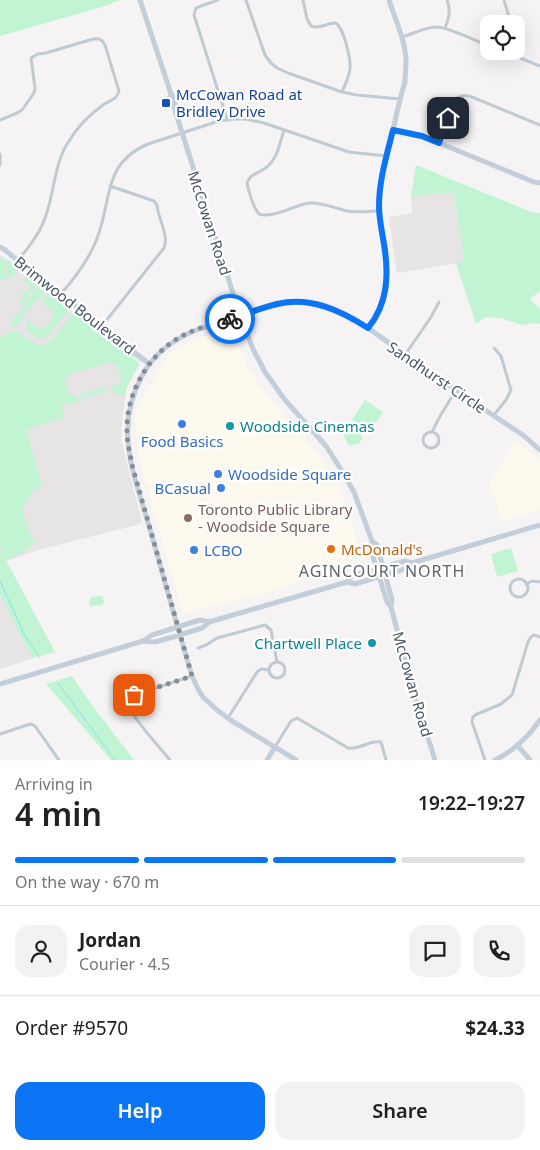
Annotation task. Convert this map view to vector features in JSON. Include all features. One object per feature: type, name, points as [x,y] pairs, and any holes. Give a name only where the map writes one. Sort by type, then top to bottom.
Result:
[{"type":"street","name":"McCowan Road","points":[[140,0],[170,94],[174,96],[176,102],[174,108],[240,316],[253,349],[265,372],[285,400],[326,446],[344,474],[358,502],[372,540],[377,545],[414,694],[435,760]]},
{"type":"street","points":[[218,0],[196,8],[194,14],[227,119]]},
{"type":"street","points":[[246,0],[264,55],[277,68],[342,92],[400,99]]},
{"type":"street","points":[[303,0],[311,26],[318,27],[332,22],[341,28],[350,63],[349,73],[342,92]]},
{"type":"street","points":[[368,328],[377,314],[387,283],[379,211],[380,189],[386,156],[405,82],[406,60],[402,38],[389,0]]},
{"type":"street","points":[[445,28],[450,14],[448,0]]},
{"type":"street","points":[[504,0],[509,15]]},
{"type":"street","points":[[402,38],[437,27],[445,28],[480,42]]},
{"type":"street","points":[[0,120],[22,110],[34,93],[31,58],[38,54],[92,39],[98,38],[103,40],[119,91],[118,96],[106,102],[89,115],[67,144],[60,160],[49,208],[43,224],[34,240],[18,260]]},
{"type":"street","points":[[525,60],[540,66]]},
{"type":"street","points":[[439,143],[455,101],[467,95],[540,125]]},
{"type":"street","points":[[60,295],[83,266],[96,242],[116,168],[127,155],[137,148],[227,119],[256,120],[349,152],[386,156]]},
{"type":"street","points":[[284,130],[276,155],[270,165],[251,176],[248,180],[247,184],[254,206],[259,214],[268,215],[309,203],[328,205],[354,212],[379,211]]},
{"type":"street","points":[[393,130],[422,136],[540,183]]},
{"type":"street","points":[[0,154],[0,165]]},
{"type":"street","points":[[102,326],[164,248],[165,244],[164,234],[154,201],[110,186]]},
{"type":"street","name":"Brimwood Boulevard","points":[[0,247],[149,364]]},
{"type":"street","name":"Sandhurst Circle","points":[[296,760],[217,710],[203,697],[192,676],[137,483],[128,440],[127,422],[131,400],[145,369],[161,351],[185,334],[278,304],[301,302],[320,305],[337,310],[368,328],[539,448]]},
{"type":"street","points":[[404,355],[431,317],[439,302]]},
{"type":"street","points":[[494,348],[501,356],[511,390],[494,416]]},
{"type":"street","points":[[432,432],[456,390]]},
{"type":"street","points":[[428,432],[432,432],[436,434],[439,441],[435,447],[429,448],[424,445],[422,438],[428,432]]},
{"type":"street","points":[[143,641],[155,642],[202,628],[209,622],[347,582],[354,584],[379,577],[408,568],[412,563],[540,525]]},
{"type":"street","name":"McCowan Road","points":[[372,540],[370,547],[376,569],[386,602],[391,607]]},
{"type":"street","points":[[347,582],[352,576],[405,560],[412,563]]},
{"type":"street","points":[[521,579],[526,584],[528,586],[527,592],[522,596],[517,597],[511,593],[509,588],[514,580],[521,579]]},
{"type":"street","points":[[526,584],[532,581],[540,582]]},
{"type":"street","points":[[0,684],[143,641],[152,636],[200,620],[209,622]]},
{"type":"street","points":[[198,648],[217,638],[265,625],[271,630],[277,662]]},
{"type":"street","points":[[485,760],[472,722],[473,717],[502,704],[512,695],[528,642],[534,635],[540,637]]},
{"type":"street","points":[[277,662],[282,663],[285,671],[281,677],[275,678],[269,670],[272,663],[277,662]]},
{"type":"street","points":[[228,718],[257,672],[261,669],[269,670]]},
{"type":"street","points":[[170,760],[135,716],[128,702],[134,695],[192,676]]},
{"type":"street","points":[[267,760],[291,721],[297,718],[348,748],[358,748],[375,741],[381,742],[386,760]]},
{"type":"street","points":[[495,760],[518,746],[540,720]]},
{"type":"street","points":[[0,734],[31,724],[35,726],[59,760]]},
{"type":"street","points":[[518,746],[530,760]]},
{"type":"shaded area","points":[[454,192],[464,262],[397,273],[389,217],[412,213],[411,196]]},
{"type":"shaded area","points":[[0,255],[140,364],[127,387],[121,439],[142,522],[133,526],[38,550],[7,561],[0,550]]},
{"type":"shaded area","points":[[232,328],[248,369],[275,405],[312,447],[336,481],[348,509],[363,560],[260,595],[183,613],[138,456],[135,413],[169,354],[194,339]]},
{"type":"shaded area","points":[[515,442],[537,458],[540,463],[540,510],[501,522],[490,482]]},
{"type":"shaded area","points":[[0,594],[33,658],[0,669]]},
{"type":"green space","points":[[0,0],[120,0],[102,7],[0,36]]},
{"type":"green space","points":[[416,165],[534,213],[540,213],[540,291],[530,299],[540,309],[540,324],[522,325],[501,318],[485,317],[476,324],[456,263],[464,261],[454,192],[411,196]]},
{"type":"green space","points":[[3,257],[5,258],[6,275],[5,279],[0,280],[0,260]]},
{"type":"green space","points":[[7,259],[17,267],[14,275],[9,279],[7,277]]},
{"type":"green space","points":[[28,276],[38,284],[19,308],[22,294],[30,289],[29,284],[24,281]]},
{"type":"green space","points":[[40,285],[46,290],[25,314],[20,310]]},
{"type":"green space","points":[[49,293],[70,309],[47,336],[39,338],[27,330],[26,322],[28,320],[39,329],[41,327],[44,329],[54,316],[53,311],[42,302]]},
{"type":"green space","points":[[76,309],[140,360],[140,362],[73,310]]},
{"type":"green space","points":[[18,312],[24,317],[17,326],[13,327],[11,322]]},
{"type":"green space","points":[[74,312],[139,363],[124,396],[113,393],[112,386],[122,383],[117,365],[114,366],[113,362],[67,374],[68,378],[65,379],[69,396],[76,395],[78,403],[69,405],[67,402],[61,404],[64,418],[26,430],[42,485],[40,486],[41,488],[31,491],[31,495],[22,508],[28,530],[35,542],[27,550],[6,560],[55,652],[33,658],[0,594],[0,550],[4,554],[0,546],[0,338],[3,335],[5,337],[10,331],[16,331],[37,345],[47,344]]},
{"type":"green space","points":[[106,387],[107,391],[83,398],[84,401],[82,401],[80,391],[82,394]]},
{"type":"green space","points":[[365,400],[383,412],[370,432],[352,420]]},
{"type":"green space","points":[[352,426],[360,431],[362,439],[359,443],[350,446],[344,432]]},
{"type":"green space","points":[[511,548],[518,571],[497,577],[491,554]]},
{"type":"green space","points":[[102,596],[104,602],[102,605],[90,606],[90,598]]},
{"type":"green space","points":[[72,676],[134,760],[111,760],[46,684]]},
{"type":"waterway","points":[[0,581],[25,636],[40,658]]},
{"type":"waterway","points":[[57,682],[115,760]]},
{"type":"way so far","points":[[134,695],[192,676],[128,447],[127,422],[131,400],[145,369],[169,344],[194,330],[230,319]]},
{"type":"place","name":"McCowan Road at Bridley Drive","points":[[166,103]]},
{"type":"place","name":"Food Basics","points":[[182,424]]},
{"type":"place","name":"Woodside Cinemas","points":[[230,426]]},
{"type":"place","name":"Woodside Square","points":[[218,474]]},
{"type":"place","name":"BCasual","points":[[221,488]]},
{"type":"place","name":"Toronto Public Library - Woodside Square","points":[[188,518]]},
{"type":"place","name":"McDonald's","points":[[331,549]]},
{"type":"place","name":"LCBO","points":[[194,550]]},
{"type":"place","name":"Chartwell Place","points":[[372,643]]},
{"type":"district","name":"AGINCOURT NORTH","points":[[382,571]]},
{"type":"route","points":[[230,319],[278,304],[301,302],[326,306],[337,310],[368,328],[381,306],[387,283],[379,204],[386,156],[393,130],[422,136],[439,143],[448,118]]}]
